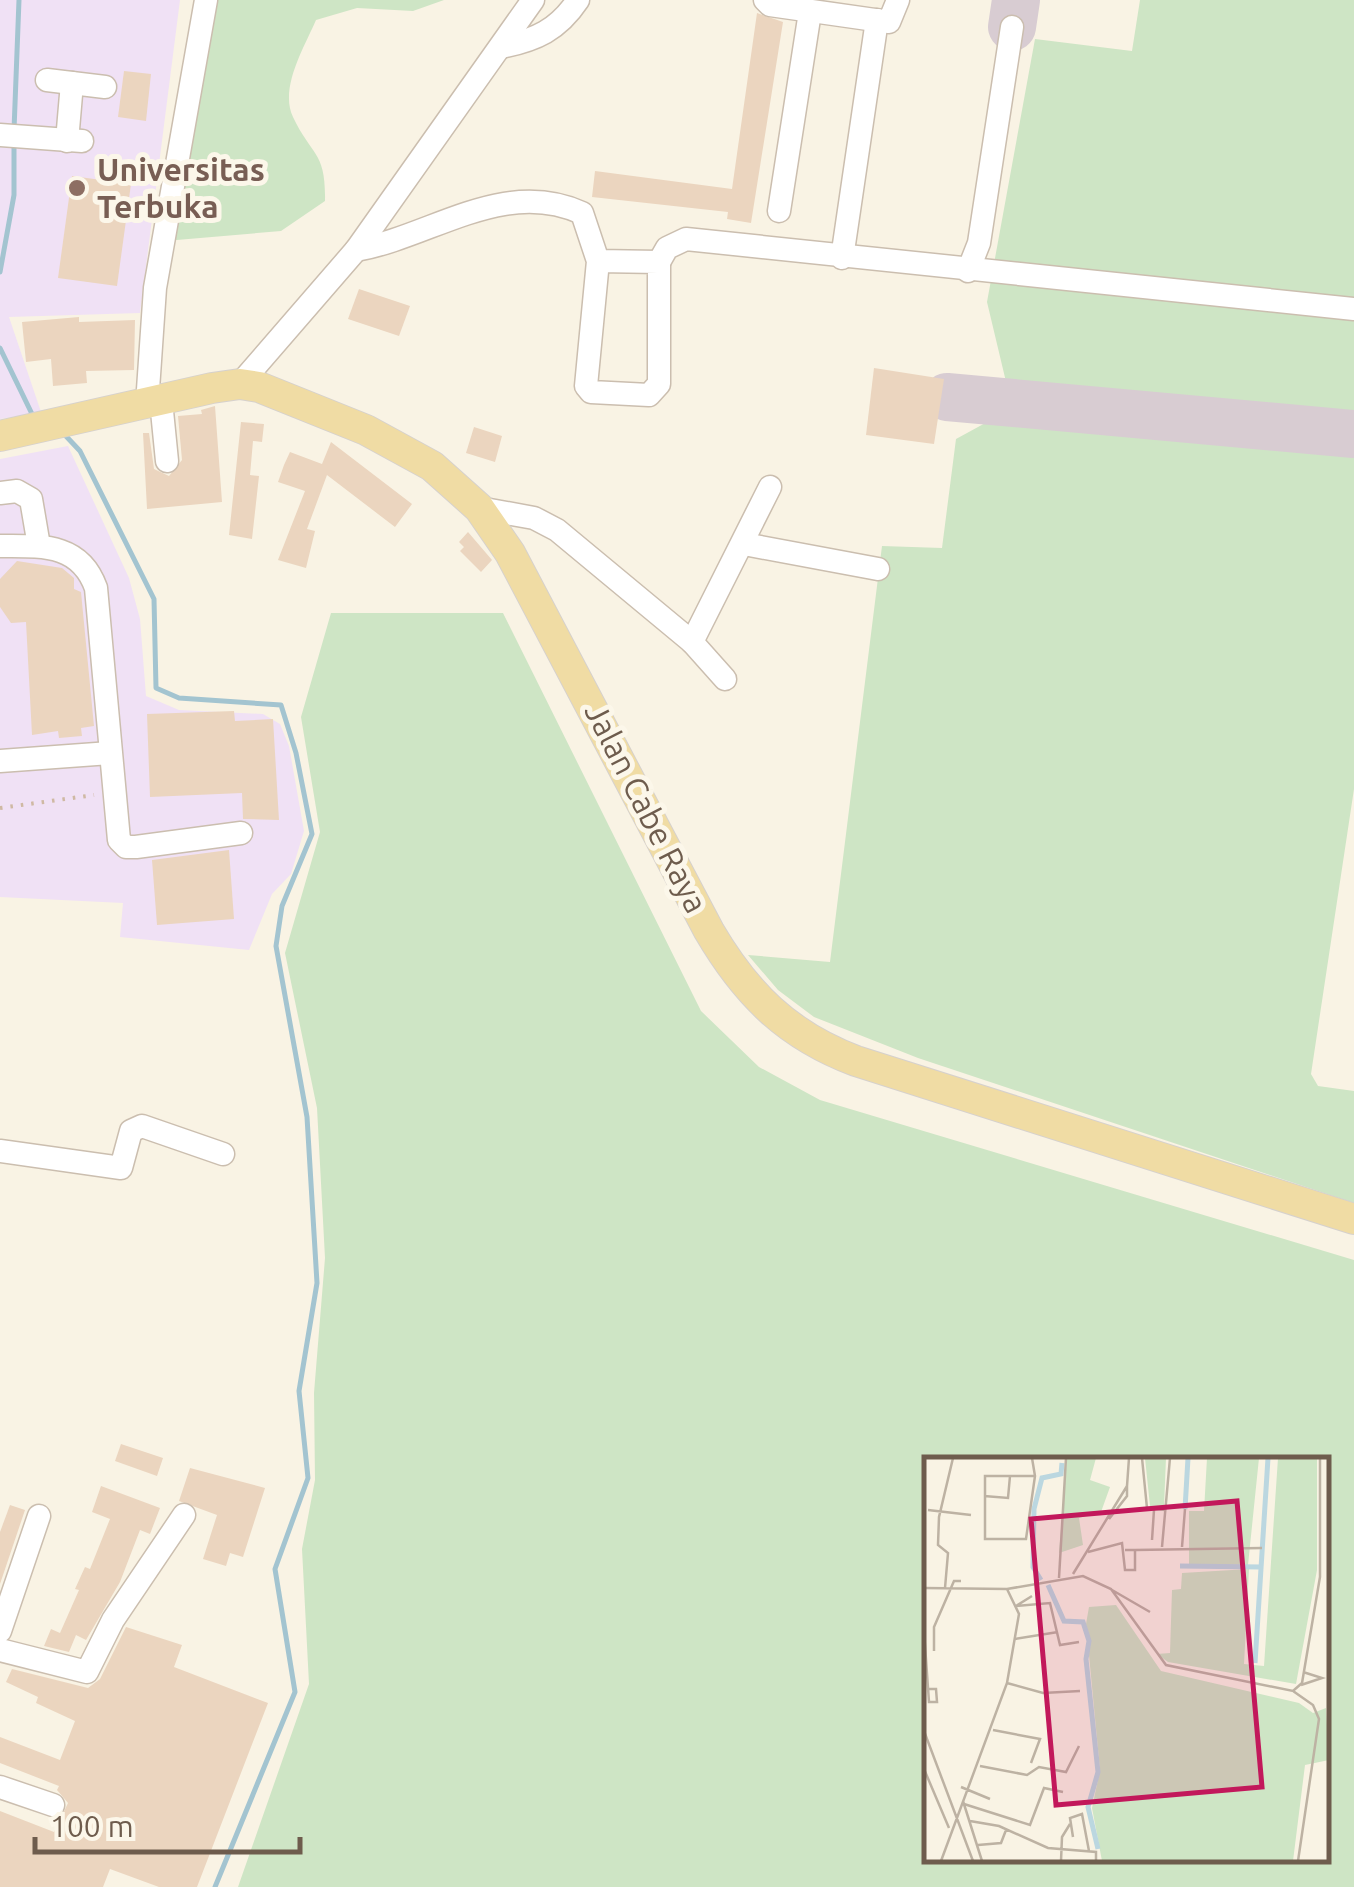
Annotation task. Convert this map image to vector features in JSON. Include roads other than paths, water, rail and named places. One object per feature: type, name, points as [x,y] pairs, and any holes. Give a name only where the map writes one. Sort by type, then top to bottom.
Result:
[{"type":"main road","name":"Jalan Cabe Raya","points":[[9,435],[240,384],[304,402],[432,466],[479,508],[538,601],[709,931],[736,976],[767,1010],[800,1036],[856,1061],[1354,1219]]},
{"type":"street","points":[[167,460],[154,403],[154,300],[206,0]]},
{"type":"street","points":[[240,384],[356,250],[534,0]]},
{"type":"street","points":[[502,47],[534,41],[552,30],[578,0]]},
{"type":"street","points":[[765,0],[770,6],[877,20],[894,19],[898,0]]},
{"type":"street","points":[[779,211],[810,12]]},
{"type":"street","points":[[842,258],[877,20]]},
{"type":"street","points":[[968,271],[979,243],[1012,28]]},
{"type":"street","points":[[47,80],[105,87]]},
{"type":"street","points":[[0,136],[67,141],[72,83]]},
{"type":"street","points":[[356,250],[380,246],[464,213],[533,202],[582,213],[598,261],[586,386],[591,392],[649,394],[659,384],[659,262],[667,248],[686,238],[842,258],[1354,310]]},
{"type":"street","points":[[598,261],[659,262]]},
{"type":"street","points":[[692,642],[770,486]]},
{"type":"street","points":[[0,493],[17,492],[31,500],[39,546]]},
{"type":"street","points":[[479,508],[534,518],[557,530],[692,642],[725,679]]},
{"type":"street","points":[[744,544],[878,569]]},
{"type":"street","points":[[0,546],[39,546],[79,558],[96,588],[119,840],[126,847],[242,833]]},
{"type":"street","points":[[0,761],[110,753]]},
{"type":"street","points":[[0,1151],[121,1168],[131,1131],[142,1126],[223,1154]]},
{"type":"street","points":[[0,1650],[87,1672],[113,1620],[184,1515]]},
{"type":"street","points":[[0,1630],[39,1516]]},
{"type":"street","points":[[0,1787],[52,1805]]},
{"type":"waterway","points":[[14,130],[19,0]]},
{"type":"waterway","points":[[0,272],[14,195],[14,141]]},
{"type":"waterway","points":[[0,348],[33,416]]},
{"type":"waterway","points":[[64,434],[80,451],[154,599],[156,688],[179,698],[281,705],[296,753],[312,834],[282,906],[276,946],[307,1117],[317,1283],[299,1391],[308,1478],[275,1569],[295,1692],[215,1887]]},
{"type":"place","name":"Universitas Terbuka","points":[[77,188]]}]
